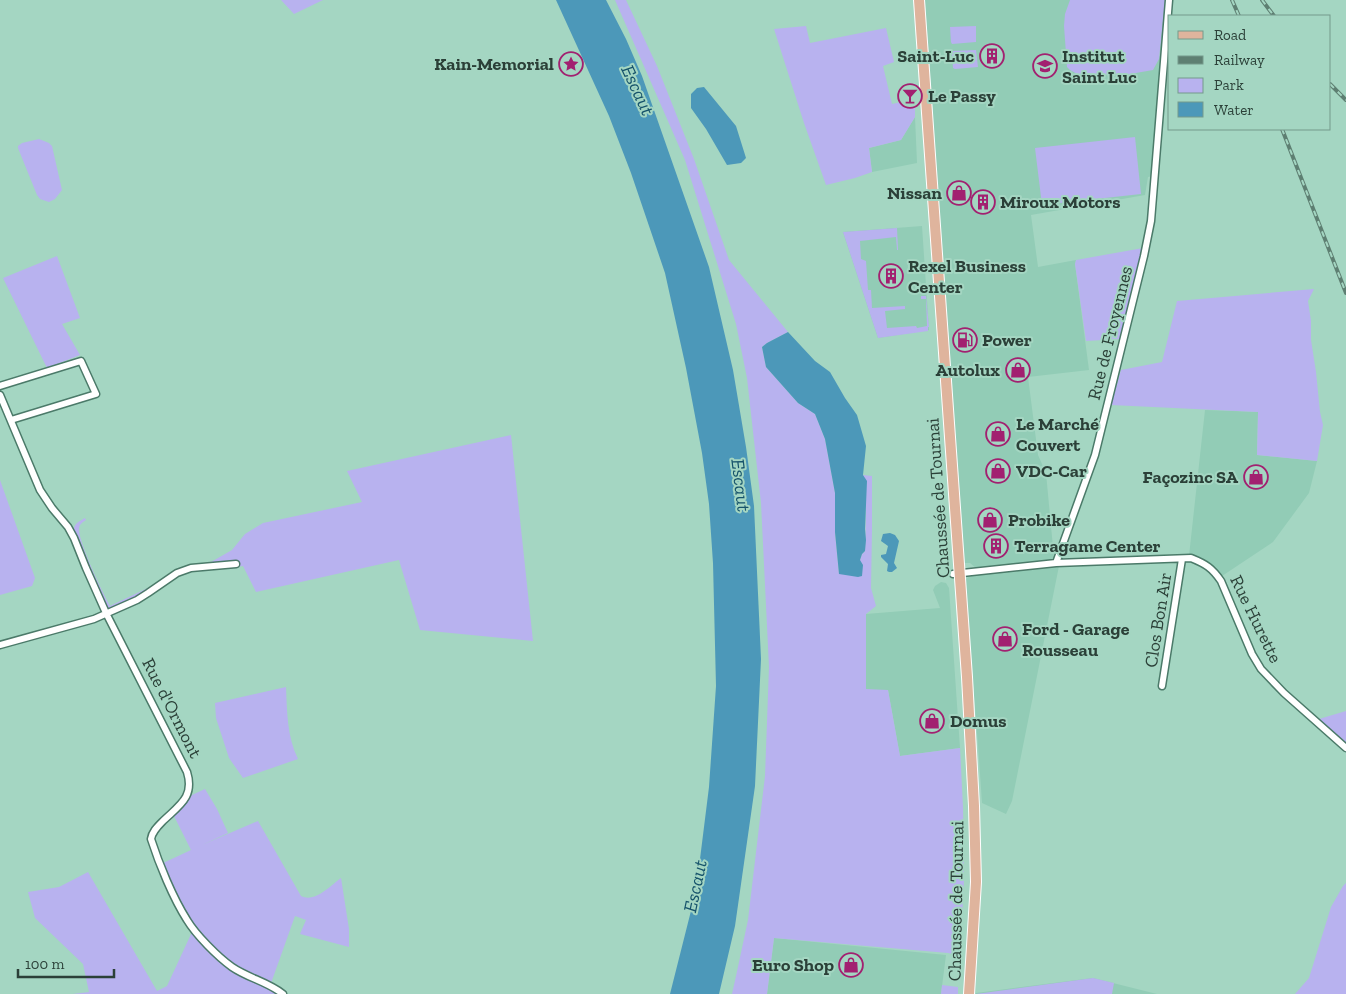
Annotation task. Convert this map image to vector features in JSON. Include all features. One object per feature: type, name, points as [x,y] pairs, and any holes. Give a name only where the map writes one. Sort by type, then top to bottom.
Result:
[{"type":"main road","name":"Chaussée de Tournai","points":[[913,0],[956,573],[966,677],[976,891],[969,994]]},
{"type":"main road","name":"Chaussée de Tournai","points":[[920,0],[956,573],[968,806],[969,909],[963,994]]},
{"type":"street","name":"Rue de Froyennes","points":[[1056,563],[1095,455],[1144,256],[1152,205],[1169,0]]},
{"type":"street","points":[[0,386],[81,360],[96,394],[11,420]]},
{"type":"street","name":"Rue d'Ormont","points":[[0,395],[40,490],[74,538],[106,613],[190,779],[190,790],[187,797],[158,827],[151,839],[168,881],[187,921],[195,932],[236,970],[275,988],[283,994]]},
{"type":"street","name":"Rue Hurette","points":[[1056,563],[1191,558],[1204,563],[1214,571],[1226,591],[1260,669],[1346,748]]},
{"type":"street","name":"Clos Bon Air","points":[[1162,686],[1182,559]]},
{"type":"street","points":[[956,573],[1056,563]]},
{"type":"street","points":[[0,645],[94,619],[137,600],[177,573],[190,568],[236,564]]},
{"type":"shaded area","points":[[925,0],[1167,0],[1155,131],[1153,176],[1148,177],[1145,195],[1031,215],[1038,267],[1076,260],[1089,370],[1028,377],[1038,455],[1046,473],[1054,558],[1043,562],[976,568],[970,563],[964,563]]},
{"type":"shaded area","points":[[915,117],[917,163],[872,172],[869,148],[901,140]]},
{"type":"shaded area","points":[[922,226],[929,330],[878,338],[843,232]]},
{"type":"shaded area","name":"Façozinc SA","points":[[1205,410],[1258,412],[1257,455],[1317,461],[1309,493],[1273,542],[1222,576],[1202,559],[1189,556]]},
{"type":"shaded area","points":[[1059,566],[1012,801],[1006,814],[982,803],[965,583],[969,576]]},
{"type":"shaded area","points":[[941,582],[946,583],[949,588],[960,748],[900,756],[888,690],[866,690],[866,614],[940,608],[933,590]]},
{"type":"shaded area","points":[[774,938],[946,955],[941,994],[767,994]]},
{"type":"shaded area","points":[[1093,978],[1157,994],[976,994],[976,993]]},
{"type":"green space","points":[[281,0],[323,0],[294,14]]},
{"type":"green space","points":[[615,0],[626,0],[657,66],[694,159],[729,260],[788,332],[762,347],[766,367],[798,403],[815,414],[825,439],[835,493],[835,533],[839,574],[860,560],[865,551],[866,511],[863,475],[872,476],[871,588],[876,606],[866,614],[866,689],[888,690],[900,756],[960,748],[964,880],[960,956],[948,953],[774,938],[767,994],[732,994],[748,920],[765,776],[769,667],[761,503],[747,378],[736,324],[685,160]]},
{"type":"green space","points":[[1070,0],[1165,0],[1159,59],[1153,70],[1130,74],[1079,75],[1070,70],[1067,67],[1064,26],[1065,14]]},
{"type":"green space","points":[[806,26],[810,43],[886,28],[894,62],[883,66],[892,104],[915,99],[915,117],[901,140],[869,148],[872,172],[826,185],[774,29]]},
{"type":"green space","points":[[976,26],[976,42],[952,44],[950,27]]},
{"type":"green space","points":[[976,50],[978,67],[953,68],[953,51]]},
{"type":"green space","points":[[1135,137],[1141,194],[1042,205],[1035,148]]},
{"type":"green space","points":[[39,139],[52,146],[62,190],[55,199],[49,202],[40,199],[37,195],[18,148],[22,143]]},
{"type":"green space","points":[[897,228],[898,250],[896,237],[860,241],[861,259],[866,261],[868,290],[871,290],[872,308],[905,306],[905,309],[885,311],[887,328],[927,326],[926,299],[921,299],[921,296],[926,296],[929,327],[928,331],[878,338],[843,232]]},
{"type":"green space","points":[[1143,248],[1120,339],[1086,341],[1076,260]]},
{"type":"green space","points":[[57,256],[80,318],[62,324],[80,355],[47,368],[3,278]]},
{"type":"green space","points":[[1314,289],[1308,301],[1311,340],[1323,425],[1317,461],[1257,455],[1258,412],[1111,405],[1121,370],[1162,362],[1177,301]]},
{"type":"green space","points":[[511,435],[533,641],[420,630],[399,560],[256,592],[243,566],[215,570],[211,562],[232,550],[245,534],[263,523],[362,502],[347,471]]},
{"type":"green space","points":[[0,480],[35,578],[32,586],[0,595]]},
{"type":"green space","points":[[85,518],[86,520],[79,527],[82,544],[110,606],[150,587],[152,590],[110,609],[108,608],[74,531],[76,525]]},
{"type":"green space","points":[[286,687],[290,733],[298,759],[243,778],[229,758],[216,718],[215,703]]},
{"type":"green space","points":[[1346,711],[1346,744],[1319,719]]},
{"type":"green space","points":[[205,789],[228,833],[202,845],[258,821],[301,896],[306,898],[317,895],[341,878],[349,929],[349,947],[300,934],[306,920],[295,916],[270,986],[223,962],[280,994],[73,994],[89,992],[83,964],[35,918],[28,892],[59,887],[88,872],[157,991],[167,986],[192,932],[161,864],[191,850],[174,816],[192,795]]},
{"type":"green space","points":[[1346,883],[1346,994],[1295,994],[1309,978],[1331,907]]},
{"type":"green space","points":[[1093,978],[1114,983],[1112,994],[976,994]]},
{"type":"green space","points":[[942,985],[958,987],[958,994],[941,994]]},
{"type":"water","name":"Escaut","points":[[556,0],[606,0],[642,76],[709,267],[733,370],[746,447],[754,506],[761,659],[755,786],[735,926],[719,994],[670,994],[696,891],[709,787],[716,686],[713,563],[709,504],[702,453],[665,273],[631,173],[609,116]]},
{"type":"water","points":[[704,87],[736,126],[746,158],[741,163],[727,165],[691,108],[691,94],[697,88]]},
{"type":"water","points":[[788,332],[815,361],[830,372],[857,415],[866,446],[863,475],[867,481],[866,540],[865,551],[860,560],[863,565],[862,576],[839,574],[835,532],[835,493],[825,439],[815,414],[798,403],[766,367],[762,347]]},
{"type":"water","points":[[890,533],[895,535],[899,541],[894,563],[897,568],[892,572],[887,571],[888,564],[881,557],[881,555],[886,554],[888,546],[881,541],[883,534]]},
{"type":"railway","points":[[1232,0],[1239,15]]},
{"type":"railway","points":[[1262,0],[1273,15]]},
{"type":"railway","points":[[1331,85],[1346,100]]},
{"type":"railway","points":[[1282,130],[1346,293]]},
{"type":"place","name":"Saint-Luc","points":[[992,56]]},
{"type":"place","name":"Kain-Memorial","points":[[571,64]]},
{"type":"place","name":"Institut Saint Luc","points":[[1045,66]]},
{"type":"place","name":"Le Passy","points":[[910,96]]},
{"type":"place","name":"Nissan","points":[[959,193]]},
{"type":"place","name":"Miroux Motors","points":[[983,202]]},
{"type":"place","name":"Rexel Business Center","points":[[891,276]]},
{"type":"place","name":"Power","points":[[965,340]]},
{"type":"place","name":"Autolux","points":[[1018,370]]},
{"type":"place","name":"Le Marché Couvert","points":[[998,434]]},
{"type":"place","name":"VDC-Car","points":[[998,471]]},
{"type":"place","name":"Façozinc SA","points":[[1256,477]]},
{"type":"place","name":"Probike","points":[[990,520]]},
{"type":"place","name":"Terragame Center","points":[[996,546]]},
{"type":"place","name":"Ford - Garage Rousseau","points":[[1005,639]]},
{"type":"place","name":"Domus","points":[[932,721]]},
{"type":"place","name":"Euro Shop","points":[[851,965]]}]
